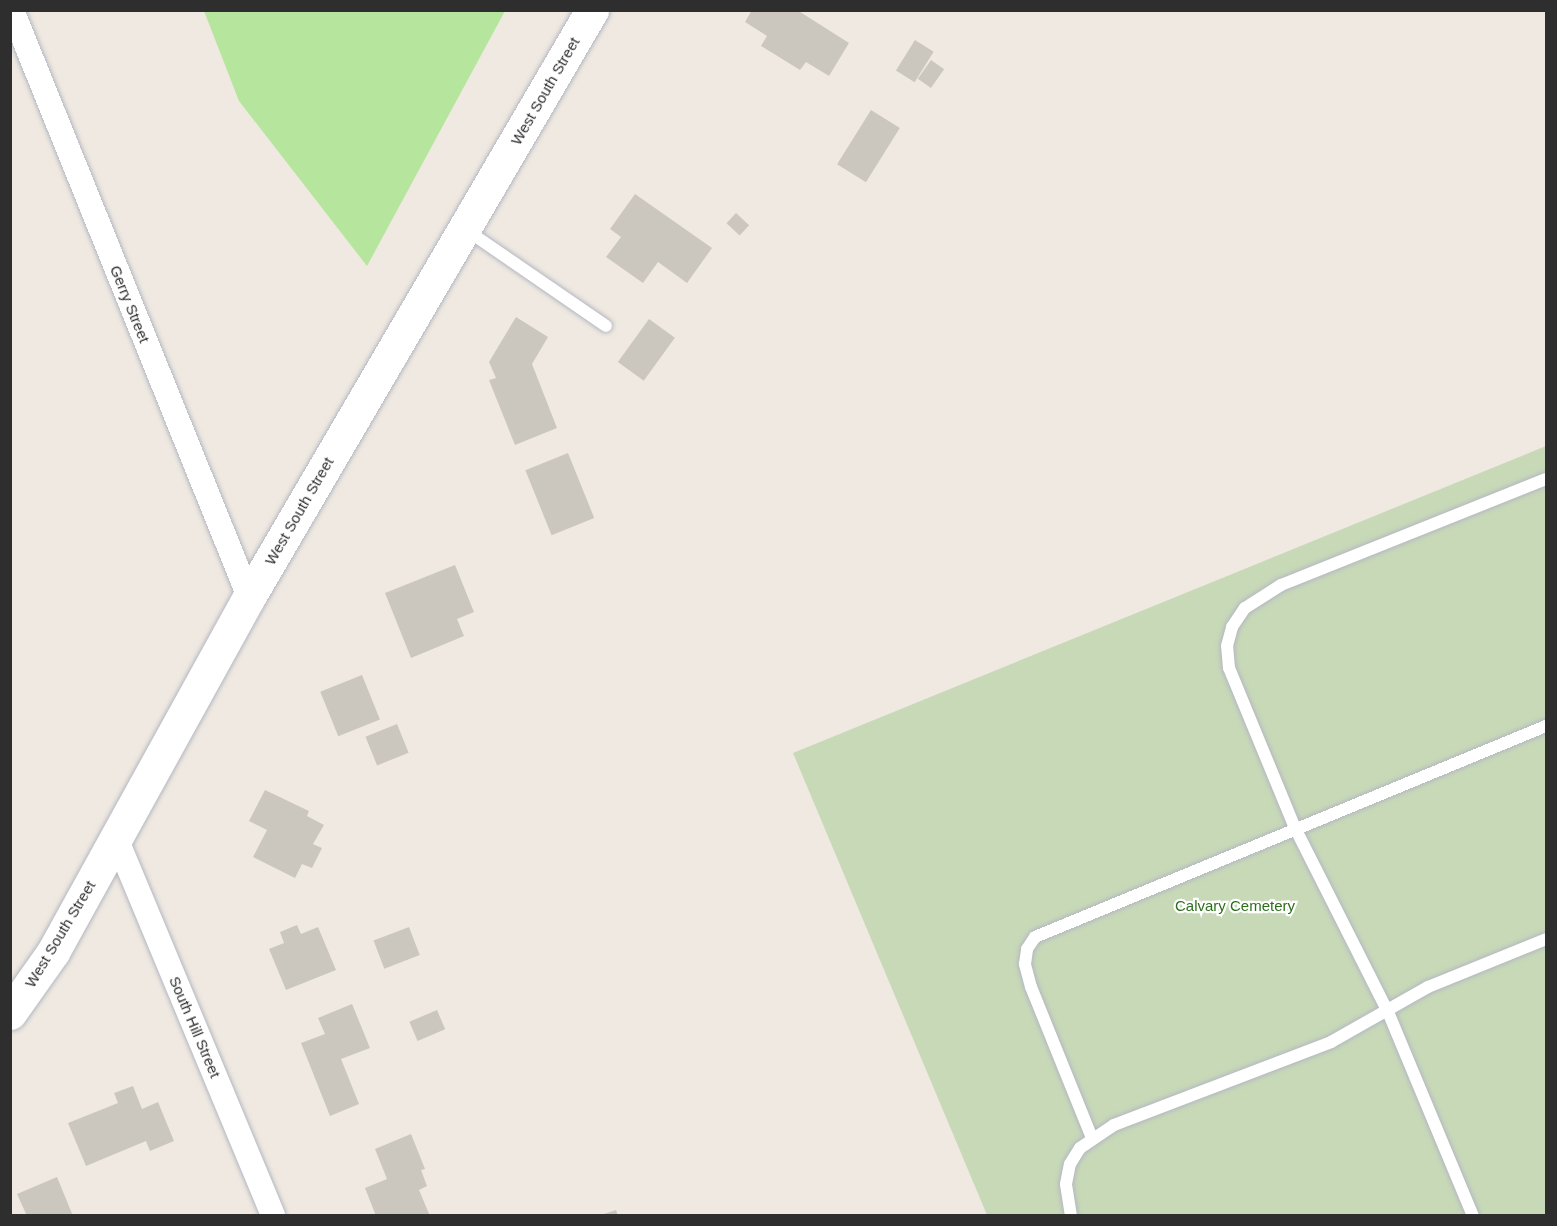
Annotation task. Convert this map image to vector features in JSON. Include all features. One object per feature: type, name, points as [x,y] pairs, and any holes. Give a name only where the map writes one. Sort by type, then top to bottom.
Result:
[{"type":"street","name":"Gerry Street","points":[[12,10],[249,597]]},
{"type":"street","name":"West South Street","points":[[10,1013],[53,952],[249,597],[592,10]]},
{"type":"street","name":"South Hill Street","points":[[116,838],[273,1215]]},
{"type":"lane","points":[[464,228],[606,326]]},
{"type":"lane","points":[[1473,1215],[1388,1012],[1295,828],[1229,668],[1227,646],[1232,627],[1245,608],[1281,585],[1546,479]]},
{"type":"lane","points":[[1092,1138],[1030,987],[1024,964],[1027,949],[1035,937],[1050,928],[1546,726]]},
{"type":"lane","points":[[1071,1215],[1066,1184],[1070,1164],[1092,1138],[1156,1106],[1331,1042],[1388,1012],[1428,987],[1546,939]]},
{"type":"green space","points":[[204,11],[505,11],[367,266],[239,101]]},
{"type":"green space","name":"Calvary Cemetery","points":[[1546,446],[1546,1215],[987,1215],[793,753]]},
{"type":"building","points":[[752,10],[797,10],[849,43],[829,76],[806,62],[800,70],[761,46],[767,36],[745,22]]},
{"type":"building","points":[[915,40],[934,52],[915,82],[896,71]]},
{"type":"building","points":[[931,60],[944,69],[931,88],[918,79]]},
{"type":"building","points":[[871,110],[900,128],[866,182],[837,164]]},
{"type":"building","points":[[635,194],[712,248],[687,283],[658,262],[643,283],[606,257],[621,237],[610,229]]},
{"type":"building","points":[[736,213],[749,225],[740,236],[726,223]]},
{"type":"building","points":[[516,317],[548,337],[532,364],[557,428],[515,445],[489,380],[496,378],[489,362]]},
{"type":"building","points":[[649,319],[675,338],[644,381],[618,362]]},
{"type":"building","points":[[568,453],[594,518],[552,535],[525,470]]},
{"type":"building","points":[[455,565],[474,612],[457,619],[464,636],[411,658],[385,593]]},
{"type":"building","points":[[362,675],[380,720],[338,736],[320,692]]},
{"type":"building","points":[[397,724],[409,753],[377,765],[365,737]]},
{"type":"building","points":[[265,790],[309,811],[307,816],[324,825],[313,844],[322,848],[312,868],[302,864],[295,878],[253,857],[267,830],[249,821]]},
{"type":"building","points":[[297,925],[301,934],[318,927],[336,970],[286,990],[269,949],[284,943],[280,932]]},
{"type":"building","points":[[409,927],[420,955],[384,969],[374,941]]},
{"type":"building","points":[[352,1004],[370,1048],[341,1059],[359,1104],[330,1116],[301,1043],[325,1034],[318,1018]]},
{"type":"building","points":[[437,1010],[445,1029],[418,1041],[409,1022]]},
{"type":"building","points":[[133,1086],[142,1109],[158,1102],[174,1141],[150,1151],[146,1141],[86,1166],[68,1123],[118,1103],[114,1093]]},
{"type":"building","points":[[411,1134],[425,1169],[421,1170],[427,1186],[419,1190],[430,1216],[376,1216],[365,1188],[387,1179],[375,1149]]},
{"type":"building","points":[[57,1177],[73,1216],[27,1216],[17,1194]]},
{"type":"building","points":[[616,1210],[618,1216],[601,1216],[601,1215]]}]
